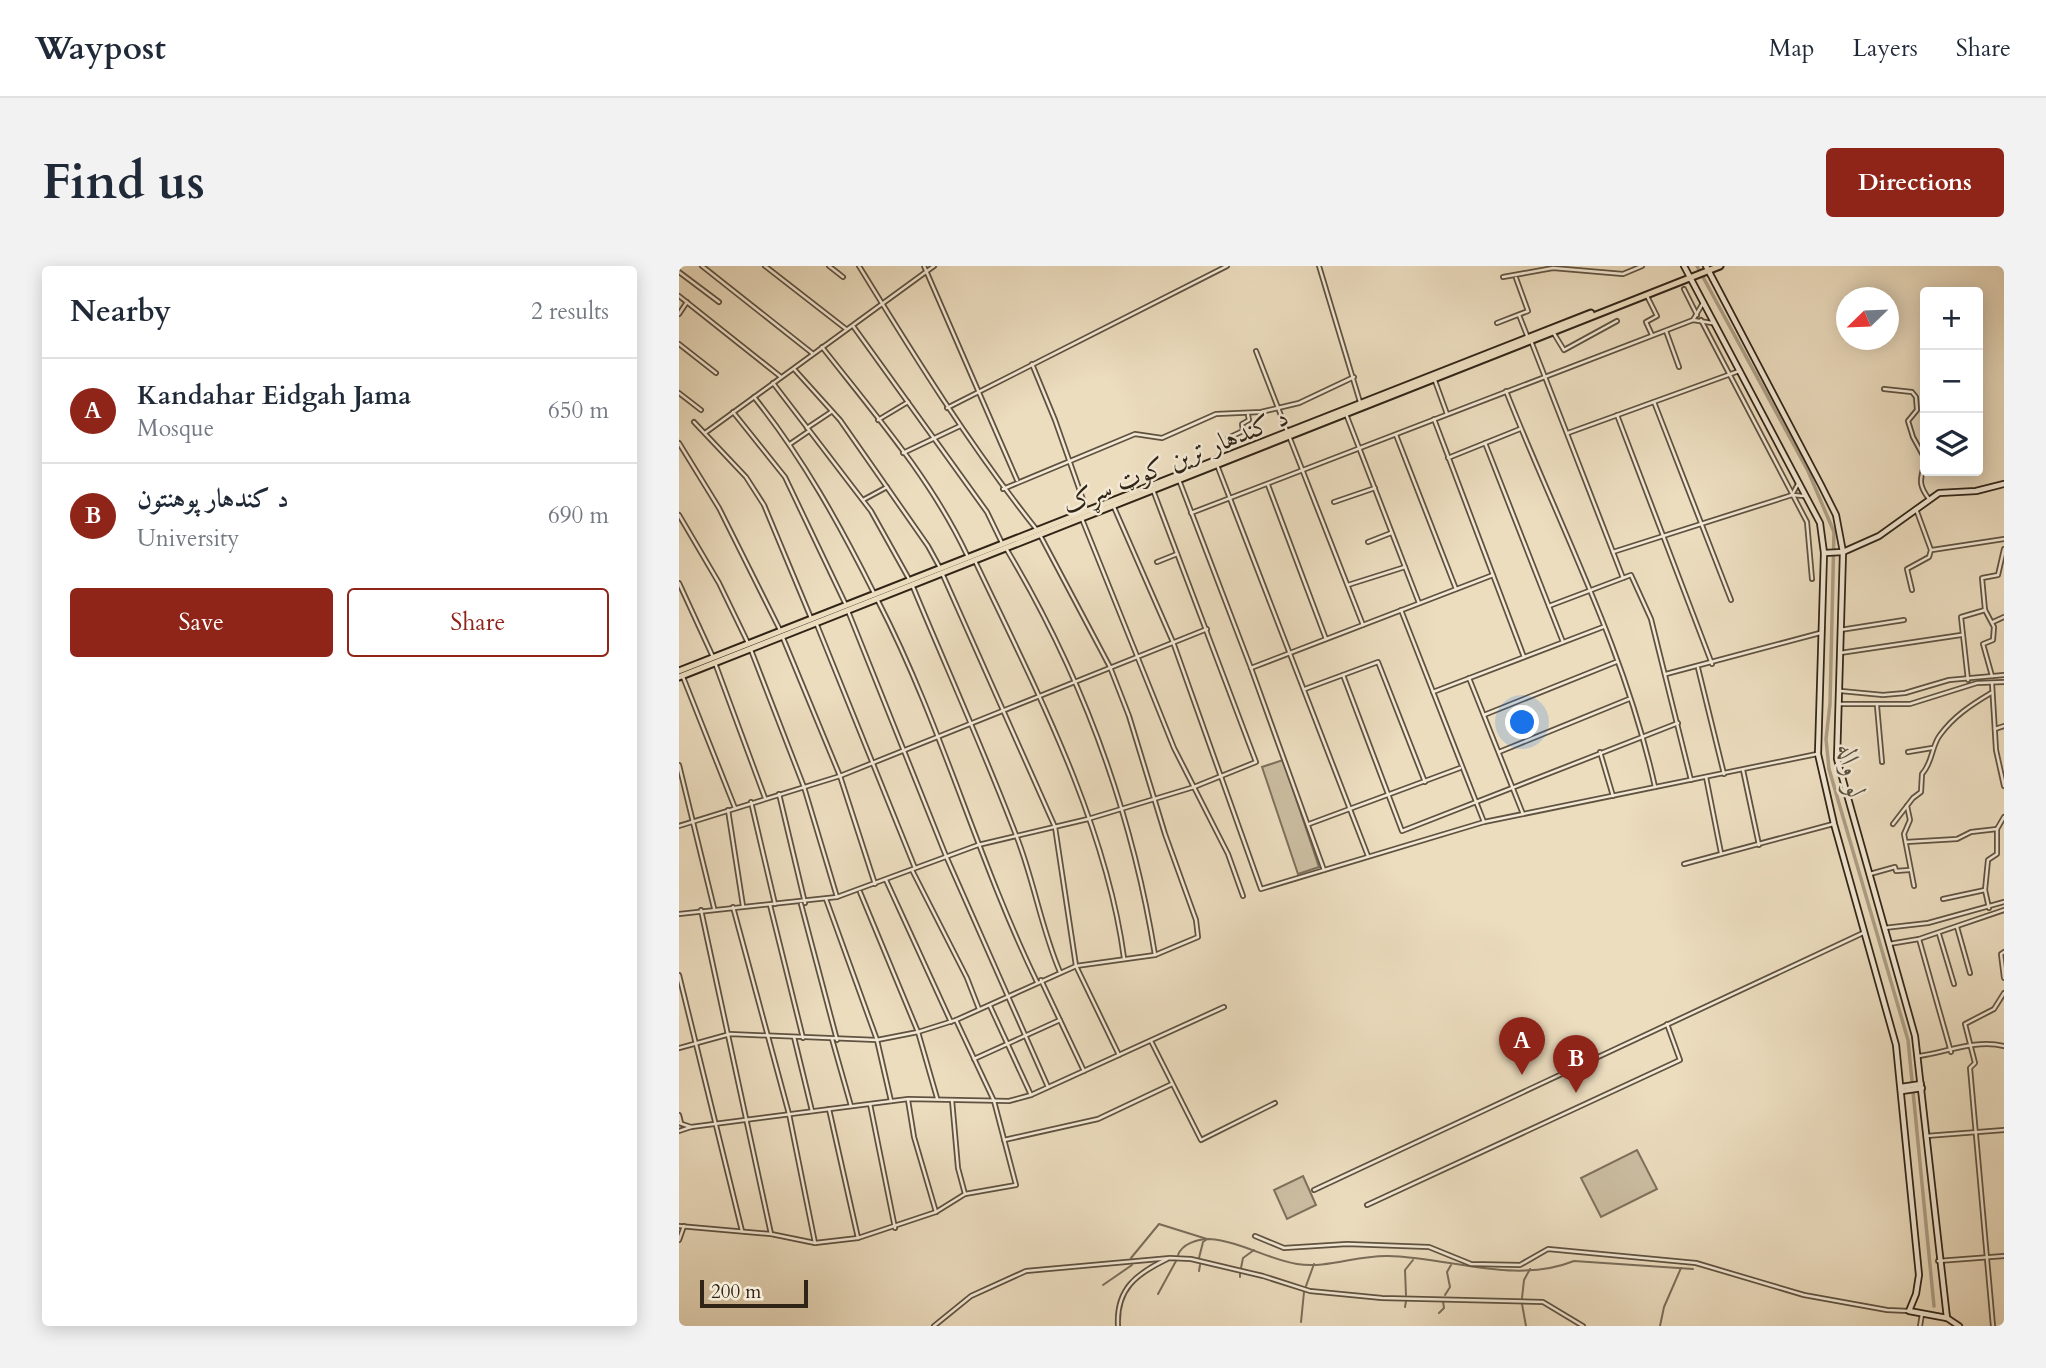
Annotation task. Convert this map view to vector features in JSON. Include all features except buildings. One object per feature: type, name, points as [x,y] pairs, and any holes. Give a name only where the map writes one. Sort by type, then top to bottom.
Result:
[{"type":"main road","points":[[1690,278],[1707,268],[1720,266]]},
{"type":"main road","name":"د کندهار ترين کوټ سړک","points":[[1530,339],[1690,278]]},
{"type":"main road","name":"د کندهار ترين کوټ سړک","points":[[1039,533],[1087,511],[1346,414],[1433,377],[1690,278]]},
{"type":"main road","name":"د کندهار ترين کوټ سړک","points":[[680,672],[750,648],[1153,490],[1169,480],[1179,480],[1217,465],[1360,402],[1433,377]]},
{"type":"street","points":[[702,266],[813,354]]},
{"type":"street","points":[[765,266],[846,329]]},
{"type":"street","points":[[829,266],[843,277]]},
{"type":"street","points":[[679,1048],[730,1034],[877,1040],[918,1032],[953,1021],[1076,966],[1155,955],[1198,937],[1196,920],[1154,799],[1129,716],[1110,667],[1039,533],[1003,489],[947,408],[859,266]]},
{"type":"street","points":[[924,266],[1017,480]]},
{"type":"street","points":[[705,433],[934,266]]},
{"type":"street","points":[[947,408],[1227,266]]},
{"type":"street","points":[[1318,266],[1360,402]]},
{"type":"street","points":[[1503,278],[1553,268],[1623,274],[1642,266]]},
{"type":"street","points":[[1683,266],[1807,497],[1819,523],[1826,553],[1820,633],[1818,754],[1834,824],[1892,1024],[1902,1089],[1919,1275],[1916,1294],[1909,1311]]},
{"type":"street","points":[[1707,268],[1836,515],[1840,552],[1836,740],[1840,778],[1870,874],[1919,1056],[1938,1261],[1947,1318]]},
{"type":"street","points":[[679,272],[719,302]]},
{"type":"street","points":[[1497,323],[1528,311],[1516,277]]},
{"type":"street","points":[[1684,289],[1697,315]]},
{"type":"street","points":[[679,296],[781,377]]},
{"type":"street","points":[[1647,296],[1657,316],[1646,322],[1652,335]]},
{"type":"street","points":[[679,314],[687,302]]},
{"type":"street","points":[[1693,320],[1703,303]]},
{"type":"street","points":[[1519,315],[1568,433],[1623,578]]},
{"type":"street","points":[[1553,332],[1564,350],[1617,320]]},
{"type":"street","points":[[1191,513],[1693,320],[1713,323]]},
{"type":"street","points":[[1701,320],[1810,530],[1812,579]]},
{"type":"street","points":[[852,325],[987,512],[1074,681],[1099,737],[1145,894],[1155,955]]},
{"type":"street","points":[[1666,330],[1679,367]]},
{"type":"street","points":[[679,345],[716,373]]},
{"type":"street","points":[[822,347],[903,453],[972,559],[1040,695],[1088,819],[1115,907],[1123,958]]},
{"type":"street","points":[[1257,351],[1363,625]]},
{"type":"street","points":[[1031,364],[1087,511]]},
{"type":"street","points":[[793,368],[832,411],[929,546],[942,571],[1055,827],[1076,966],[1119,1055]]},
{"type":"street","points":[[1568,433],[1739,371]]},
{"type":"street","points":[[1003,489],[1017,480],[1135,434],[1163,438],[1216,414],[1248,415],[1299,402],[1354,377]]},
{"type":"street","points":[[1433,377],[1447,414]]},
{"type":"street","points":[[773,383],[863,500],[911,583],[1017,836],[1034,884],[1047,940],[1060,972]]},
{"type":"street","points":[[1884,389],[1912,392],[1919,403],[1908,421],[1909,429],[1925,459],[1918,481],[1929,499]]},
{"type":"street","points":[[1506,391],[1603,626],[1644,736],[1655,788]]},
{"type":"street","points":[[679,393],[701,410]]},
{"type":"street","points":[[754,397],[790,444],[834,513],[876,598],[937,737],[978,845],[1039,981],[1084,1071]]},
{"type":"street","points":[[878,420],[908,402]]},
{"type":"street","points":[[1654,402],[1731,600]]},
{"type":"street","points":[[790,444],[832,411]]},
{"type":"street","points":[[733,412],[785,477],[847,609],[946,856],[1048,1087]]},
{"type":"street","points":[[1346,414],[1419,603]]},
{"type":"street","points":[[1229,438],[1243,431],[1242,424],[1249,420],[1248,415]]},
{"type":"street","points":[[1617,415],[1712,664]]},
{"type":"street","points":[[1434,419],[1524,657]]},
{"type":"street","points":[[694,422],[746,477],[764,505],[815,622],[913,869],[967,978],[979,1009]]},
{"type":"street","points":[[903,453],[960,426]]},
{"type":"street","points":[[1448,458],[1521,429]]},
{"type":"street","points":[[1395,434],[1456,589]]},
{"type":"street","points":[[679,443],[719,508],[782,635],[840,776],[874,884]]},
{"type":"street","points":[[1485,443],[1563,642]]},
{"type":"street","points":[[1217,465],[1368,856]]},
{"type":"street","points":[[1179,480],[1324,870]]},
{"type":"street","points":[[1792,495],[1799,482]]},
{"type":"street","points":[[1268,484],[1326,639]]},
{"type":"street","points":[[1826,553],[1840,552],[1879,536],[1929,499],[1948,491],[1976,491],[2004,484]]},
{"type":"street","points":[[863,500],[887,487]]},
{"type":"street","points":[[1333,502],[1375,488]]},
{"type":"street","points":[[679,913],[714,908],[803,903],[837,897],[978,845],[1088,819],[1194,788],[1256,762],[1153,490]]},
{"type":"street","points":[[1613,552],[1792,495],[1807,497]]},
{"type":"street","points":[[1113,505],[1173,642],[1261,889],[1484,822],[1818,754]]},
{"type":"street","points":[[1912,590],[1907,569],[1929,557],[1931,550],[1916,509]]},
{"type":"street","points":[[679,515],[719,583],[750,648],[804,787],[837,897]]},
{"type":"street","points":[[1081,518],[1174,748],[1228,854],[1243,895]]},
{"type":"street","points":[[1368,542],[1392,532]]},
{"type":"street","points":[[1931,550],[2004,539]]},
{"type":"street","points":[[1992,676],[1983,644],[1993,640],[1993,622],[1985,610],[1982,578],[1998,575],[2004,549]]},
{"type":"street","points":[[1157,562],[1178,553]]},
{"type":"street","points":[[1348,585],[1406,567]]},
{"type":"street","points":[[1251,668],[1493,575]]},
{"type":"street","points":[[1549,606],[1631,575],[1646,608],[1666,674],[1691,780]]},
{"type":"street","points":[[679,583],[714,660],[765,798]]},
{"type":"street","points":[[1401,610],[1484,822]]},
{"type":"street","points":[[1961,635],[1961,617],[1985,610]]},
{"type":"street","points":[[1993,622],[2004,617]]},
{"type":"street","points":[[1840,631],[1904,620]]},
{"type":"street","points":[[1433,692],[1603,626]]},
{"type":"street","points":[[679,826],[840,776],[1207,629]]},
{"type":"street","points":[[1666,674],[1712,664],[1820,633]]},
{"type":"street","points":[[1839,653],[1961,635],[1966,639],[1968,680]]},
{"type":"street","points":[[1305,689],[1378,662],[1425,782]]},
{"type":"street","points":[[1484,715],[1616,662]]},
{"type":"street","points":[[1697,667],[1724,774]]},
{"type":"street","points":[[680,672],[735,808]]},
{"type":"street","points":[[1343,675],[1402,831],[1678,723]]},
{"type":"street","points":[[1837,691],[1883,695],[1949,680],[2004,675]]},
{"type":"street","points":[[1469,678],[1523,814]]},
{"type":"street","points":[[1838,704],[1910,704],[1977,683],[2004,682]]},
{"type":"street","points":[[1992,683],[1991,693],[2004,786]]},
{"type":"street","points":[[1893,824],[1921,792],[1921,776],[1931,764],[1933,748],[1952,718],[1991,693]]},
{"type":"street","points":[[1499,752],[1630,699]]},
{"type":"street","points":[[1877,704],[1882,762]]},
{"type":"street","points":[[1996,729],[2004,726]]},
{"type":"street","points":[[1908,752],[1933,748]]},
{"type":"street","points":[[1600,752],[1613,796]]},
{"type":"street","points":[[679,765],[714,908]]},
{"type":"street","points":[[1309,824],[1461,768]]},
{"type":"street","points":[[1743,770],[1759,845]]},
{"type":"street","points":[[1706,777],[1722,854]]},
{"type":"street","points":[[779,794],[837,1040]]},
{"type":"street","points":[[751,802],[775,905]]},
{"type":"street","points":[[1907,806],[1910,820],[1905,830],[1906,842],[1914,887]]},
{"type":"street","points":[[728,810],[743,906]]},
{"type":"street","points":[[1997,854],[1997,829],[2004,817]]},
{"type":"street","points":[[1684,864],[1834,824]]},
{"type":"street","points":[[1906,842],[1957,839],[1971,832],[1997,829]]},
{"type":"street","points":[[1989,908],[1985,890],[1988,860],[1997,854],[2004,854]]},
{"type":"street","points":[[1870,874],[1895,867],[1896,871],[1909,870]]},
{"type":"street","points":[[679,1226],[771,1234],[815,1242],[858,1238],[895,1228],[936,1212],[965,1194],[1016,1185],[994,1101],[886,880]]},
{"type":"street","points":[[860,890],[918,1032],[937,1098]]},
{"type":"street","points":[[1943,899],[1985,890]]},
{"type":"street","points":[[826,899],[877,1040],[891,1101]]},
{"type":"street","points":[[1884,929],[1928,923],[2004,902]]},
{"type":"street","points":[[770,905],[803,1038]]},
{"type":"street","points":[[733,907],[789,1114],[815,1242]]},
{"type":"street","points":[[701,910],[749,1119],[771,1234]]},
{"type":"street","points":[[1889,944],[1919,939],[2004,910]]},
{"type":"street","points":[[1957,926],[1971,973]]},
{"type":"street","points":[[1314,1190],[1865,932]]},
{"type":"street","points":[[1939,932],[1954,984]]},
{"type":"street","points":[[1919,939],[1951,1052]]},
{"type":"street","points":[[2004,952],[2004,978]]},
{"type":"street","points":[[679,975],[742,1231]]},
{"type":"street","points":[[1993,1326],[1970,1068],[1975,1063],[1965,1024],[1994,1009],[2004,993]]},
{"type":"street","points":[[989,1004],[1031,1095]]},
{"type":"street","points":[[679,1131],[691,1126],[908,1099],[1009,1101],[1031,1095],[1224,1007]]},
{"type":"street","points":[[974,1059],[1060,1020]]},
{"type":"street","points":[[1367,1205],[1680,1060],[1667,1024]]},
{"type":"street","points":[[794,1037],[812,1111]]},
{"type":"street","points":[[832,1039],[851,1106]]},
{"type":"street","points":[[1151,1040],[1201,1140],[1275,1102]]},
{"type":"street","points":[[1919,1056],[1951,1052],[1985,1041],[2004,1046]]},
{"type":"street","points":[[1005,1140],[1098,1119],[1173,1084]]},
{"type":"street","points":[[1902,1089],[1921,1086]]},
{"type":"street","points":[[908,1099],[914,1137],[936,1212]]},
{"type":"street","points":[[952,1100],[958,1168],[965,1194]]},
{"type":"street","points":[[870,1104],[895,1228]]},
{"type":"street","points":[[829,1109],[858,1238]]},
{"type":"street","points":[[679,1115],[680,1123],[691,1126]]},
{"type":"street","points":[[1926,1136],[2004,1130]]},
{"type":"street","points":[[679,1240],[684,1226]]},
{"type":"street","points":[[1255,1236],[1285,1248],[1347,1244],[1429,1247],[1471,1264],[1520,1265],[1548,1249],[1696,1263],[1804,1295],[1947,1318],[1959,1326]]},
{"type":"street","points":[[1938,1261],[2004,1256]]},
{"type":"street","points":[[934,1326],[971,1296],[1004,1279],[1026,1272],[1170,1258],[1227,1268],[1310,1291],[1382,1298],[1543,1302],[1583,1326]]},
{"type":"street","points":[[1118,1326],[1119,1306],[1125,1287],[1154,1265],[1170,1258]]},
{"type":"street","points":[[1920,1326],[1921,1314]]},
{"type":"shaded area","points":[[1283,760],[1319,867],[1298,874],[1262,767]]},
{"type":"shaded area","points":[[1637,1150],[1657,1189],[1601,1217],[1581,1178]]},
{"type":"shaded area","points":[[1303,1176],[1316,1205],[1287,1219],[1274,1190]]},
{"type":"waterway","name":"لو واله","points":[[1697,266],[1808,471],[1834,532],[1830,704],[1826,739],[1829,769],[1908,1040],[1934,1306]]},
{"type":"waterway","points":[[1131,1258],[1159,1224],[1207,1239],[1203,1242],[1199,1258]]},
{"type":"waterway","points":[[1178,1255],[1191,1243],[1209,1239],[1232,1243],[1286,1262],[1308,1265],[1388,1256],[1505,1270],[1551,1268],[1574,1261],[1693,1269]]},
{"type":"waterway","points":[[1241,1268],[1243,1258],[1254,1250]]},
{"type":"waterway","points":[[1406,1295],[1405,1270],[1413,1260]]},
{"type":"waterway","points":[[1158,1294],[1176,1261]]},
{"type":"waterway","points":[[1306,1286],[1314,1264]]},
{"type":"waterway","points":[[1103,1285],[1132,1265]]},
{"type":"waterway","points":[[1199,1271],[1200,1265]]},
{"type":"waterway","points":[[1445,1295],[1450,1287],[1447,1272],[1451,1265]]},
{"type":"waterway","points":[[1660,1326],[1664,1307],[1681,1268]]},
{"type":"waterway","points":[[1522,1298],[1524,1280],[1530,1269]]},
{"type":"waterway","points":[[1301,1322],[1304,1292]]},
{"type":"waterway","points":[[1405,1307],[1406,1301]]},
{"type":"waterway","points":[[1439,1313],[1444,1308],[1443,1301]]},
{"type":"waterway","points":[[1522,1304],[1526,1326]]},
{"type":"place","name":"Kandahar Eidgah Jama","points":[[1522,1075]]},
{"type":"place","name":"د کندهار پوهنتون","points":[[1576,1093]]}]
